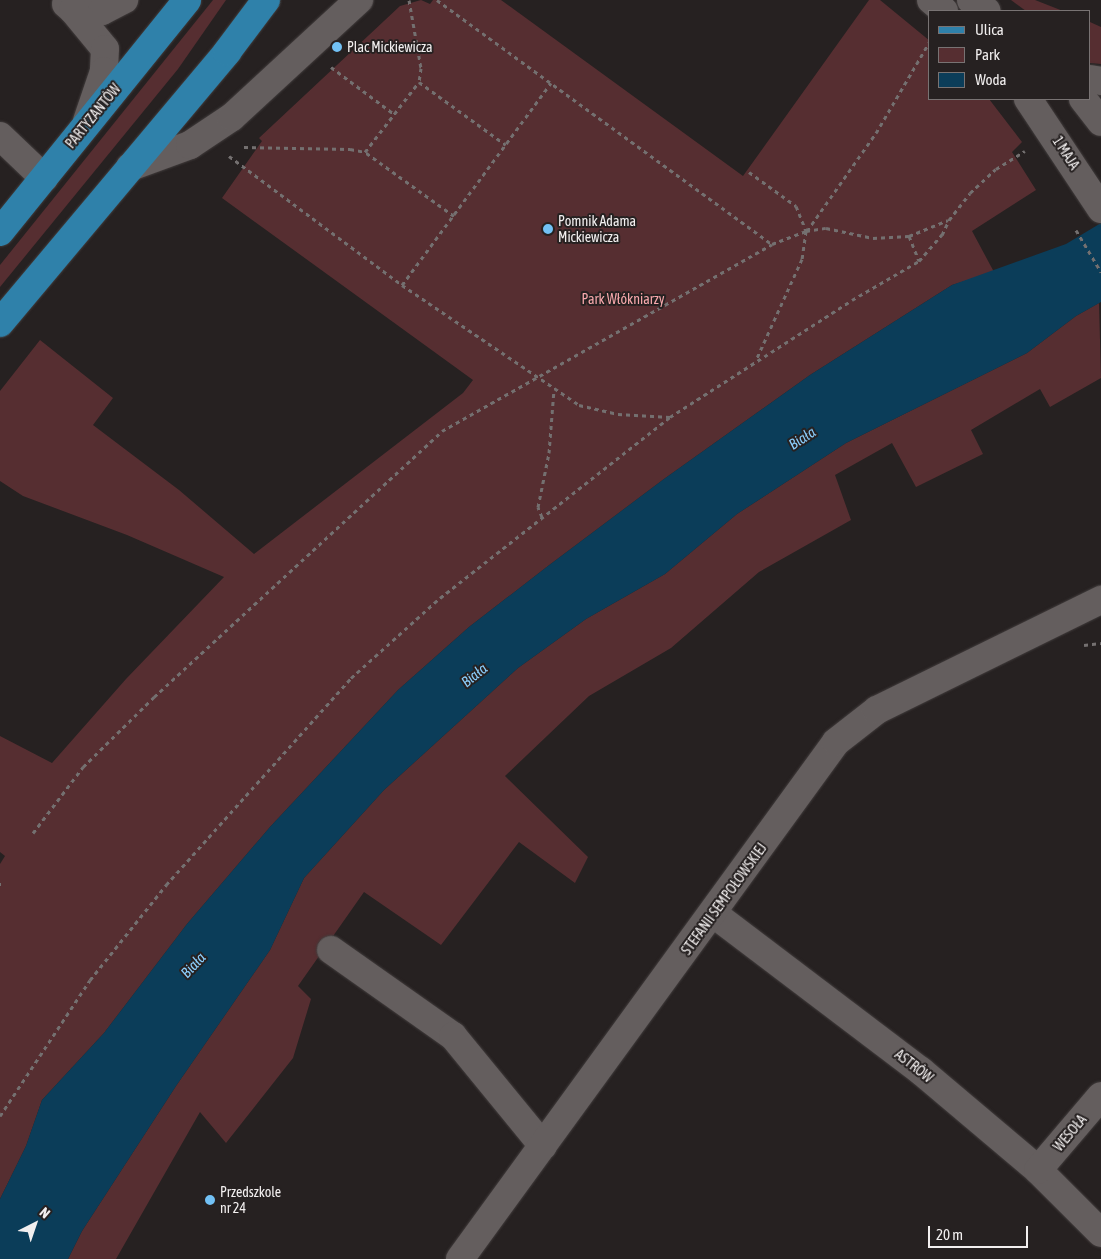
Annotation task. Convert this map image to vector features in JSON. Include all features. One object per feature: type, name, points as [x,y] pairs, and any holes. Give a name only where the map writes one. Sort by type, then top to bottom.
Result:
[{"type":"main road","name":"PARTYZANTÓW","points":[[0,232],[186,0]]},
{"type":"main road","points":[[0,323],[266,0]]},
{"type":"street","points":[[67,5],[102,11],[124,0]]},
{"type":"street","points":[[130,167],[190,145],[232,116],[359,0]]},
{"type":"street","points":[[931,0],[943,10]]},
{"type":"street","points":[[971,0],[986,10]]},
{"type":"street","points":[[67,5],[105,49],[104,71],[86,124]]},
{"type":"street","name":"1 MAJA","points":[[1029,100],[1096,201]]},
{"type":"street","points":[[1084,100],[1101,122]]},
{"type":"street","points":[[0,136],[44,178]]},
{"type":"street","name":"STEFANII SEMPOŁOWSKIEJ","points":[[460,1259],[714,914],[836,742],[852,727],[877,710],[1056,620],[1101,600]]},
{"type":"street","name":"STEFANII SEMPOŁOWSKIEJ","points":[[1056,620],[1101,612]]},
{"type":"street","name":"ASTRÓW","points":[[714,914],[921,1071],[1038,1170],[1101,1233]]},
{"type":"street","points":[[331,950],[453,1036],[543,1146]]},
{"type":"street","name":"WESOŁA","points":[[1038,1170],[1101,1096]]},
{"type":"path","points":[[365,152],[419,82],[421,68],[410,0]]},
{"type":"path","points":[[437,0],[772,244]]},
{"type":"path","points":[[755,362],[802,259],[806,231],[876,133],[928,44]]},
{"type":"path","points":[[324,62],[394,114]]},
{"type":"path","points":[[419,82],[506,145]]},
{"type":"path","points":[[402,285],[551,83]]},
{"type":"path","points":[[235,147],[350,148],[365,152],[454,216]]},
{"type":"path","points":[[0,1116],[90,980],[249,789],[351,678],[440,598],[670,417],[919,261],[942,236],[949,220],[970,193],[996,169],[1031,148]]},
{"type":"path","points":[[229,156],[402,285],[579,406],[618,414],[670,417]]},
{"type":"path","points":[[750,172],[796,206],[806,231]]},
{"type":"path","points":[[33,833],[83,767],[154,697],[442,431],[772,244],[806,231],[826,228],[873,238],[909,236],[949,220]]},
{"type":"path","points":[[1074,226],[1101,272]]},
{"type":"path","points":[[909,236],[919,261]]},
{"type":"path","points":[[542,517],[538,507],[549,453],[554,390]]},
{"type":"green space","points":[[213,0],[226,0],[178,69],[0,287],[0,265]]},
{"type":"green space","name":"Park Włókniarzy","points":[[421,0],[430,4],[433,0],[501,0],[743,176],[869,0],[880,0],[928,39],[928,100],[990,100],[1022,142],[1012,152],[1036,190],[972,231],[994,272],[952,285],[810,375],[664,479],[548,566],[469,627],[398,690],[270,827],[187,924],[104,1033],[42,1100],[26,1146],[0,1199],[0,864],[5,856],[0,852],[0,736],[52,763],[126,679],[224,577],[127,535],[23,496],[0,481],[0,391],[40,340],[113,398],[93,425],[179,490],[254,554],[463,393],[473,380],[222,198],[262,141],[259,138],[400,6]]},
{"type":"green space","points":[[1011,0],[1035,0],[1060,10],[1025,10]]},
{"type":"green space","points":[[1091,22],[1101,27],[1101,64],[1091,63]]},
{"type":"green space","points":[[1099,303],[1101,378],[1050,407],[1040,389],[971,430],[983,454],[916,487],[892,443],[835,475],[851,520],[759,572],[671,648],[589,696],[505,776],[588,857],[575,883],[519,842],[441,945],[364,892],[298,986],[311,999],[293,1058],[226,1143],[200,1112],[116,1259],[68,1259],[82,1231],[176,1086],[270,950],[304,878],[384,790],[518,668],[586,619],[665,574],[737,514],[846,443],[1027,353],[1076,316]]},
{"type":"water","name":"Biała","points":[[1101,223],[1101,302],[1076,316],[1027,353],[846,443],[737,514],[665,574],[586,619],[518,668],[384,790],[304,878],[270,950],[176,1086],[82,1231],[68,1259],[0,1259],[0,1199],[26,1146],[42,1100],[104,1033],[187,924],[270,827],[398,690],[469,627],[548,566],[664,479],[810,375],[952,285],[1066,244]]},
{"type":"place","name":"Plac Mickiewicza","points":[[337,47]]},
{"type":"place","name":"Pomnik Adama Mickiewicza","points":[[548,229]]},
{"type":"place","name":"Przedszkole nr 24","points":[[210,1200]]}]
